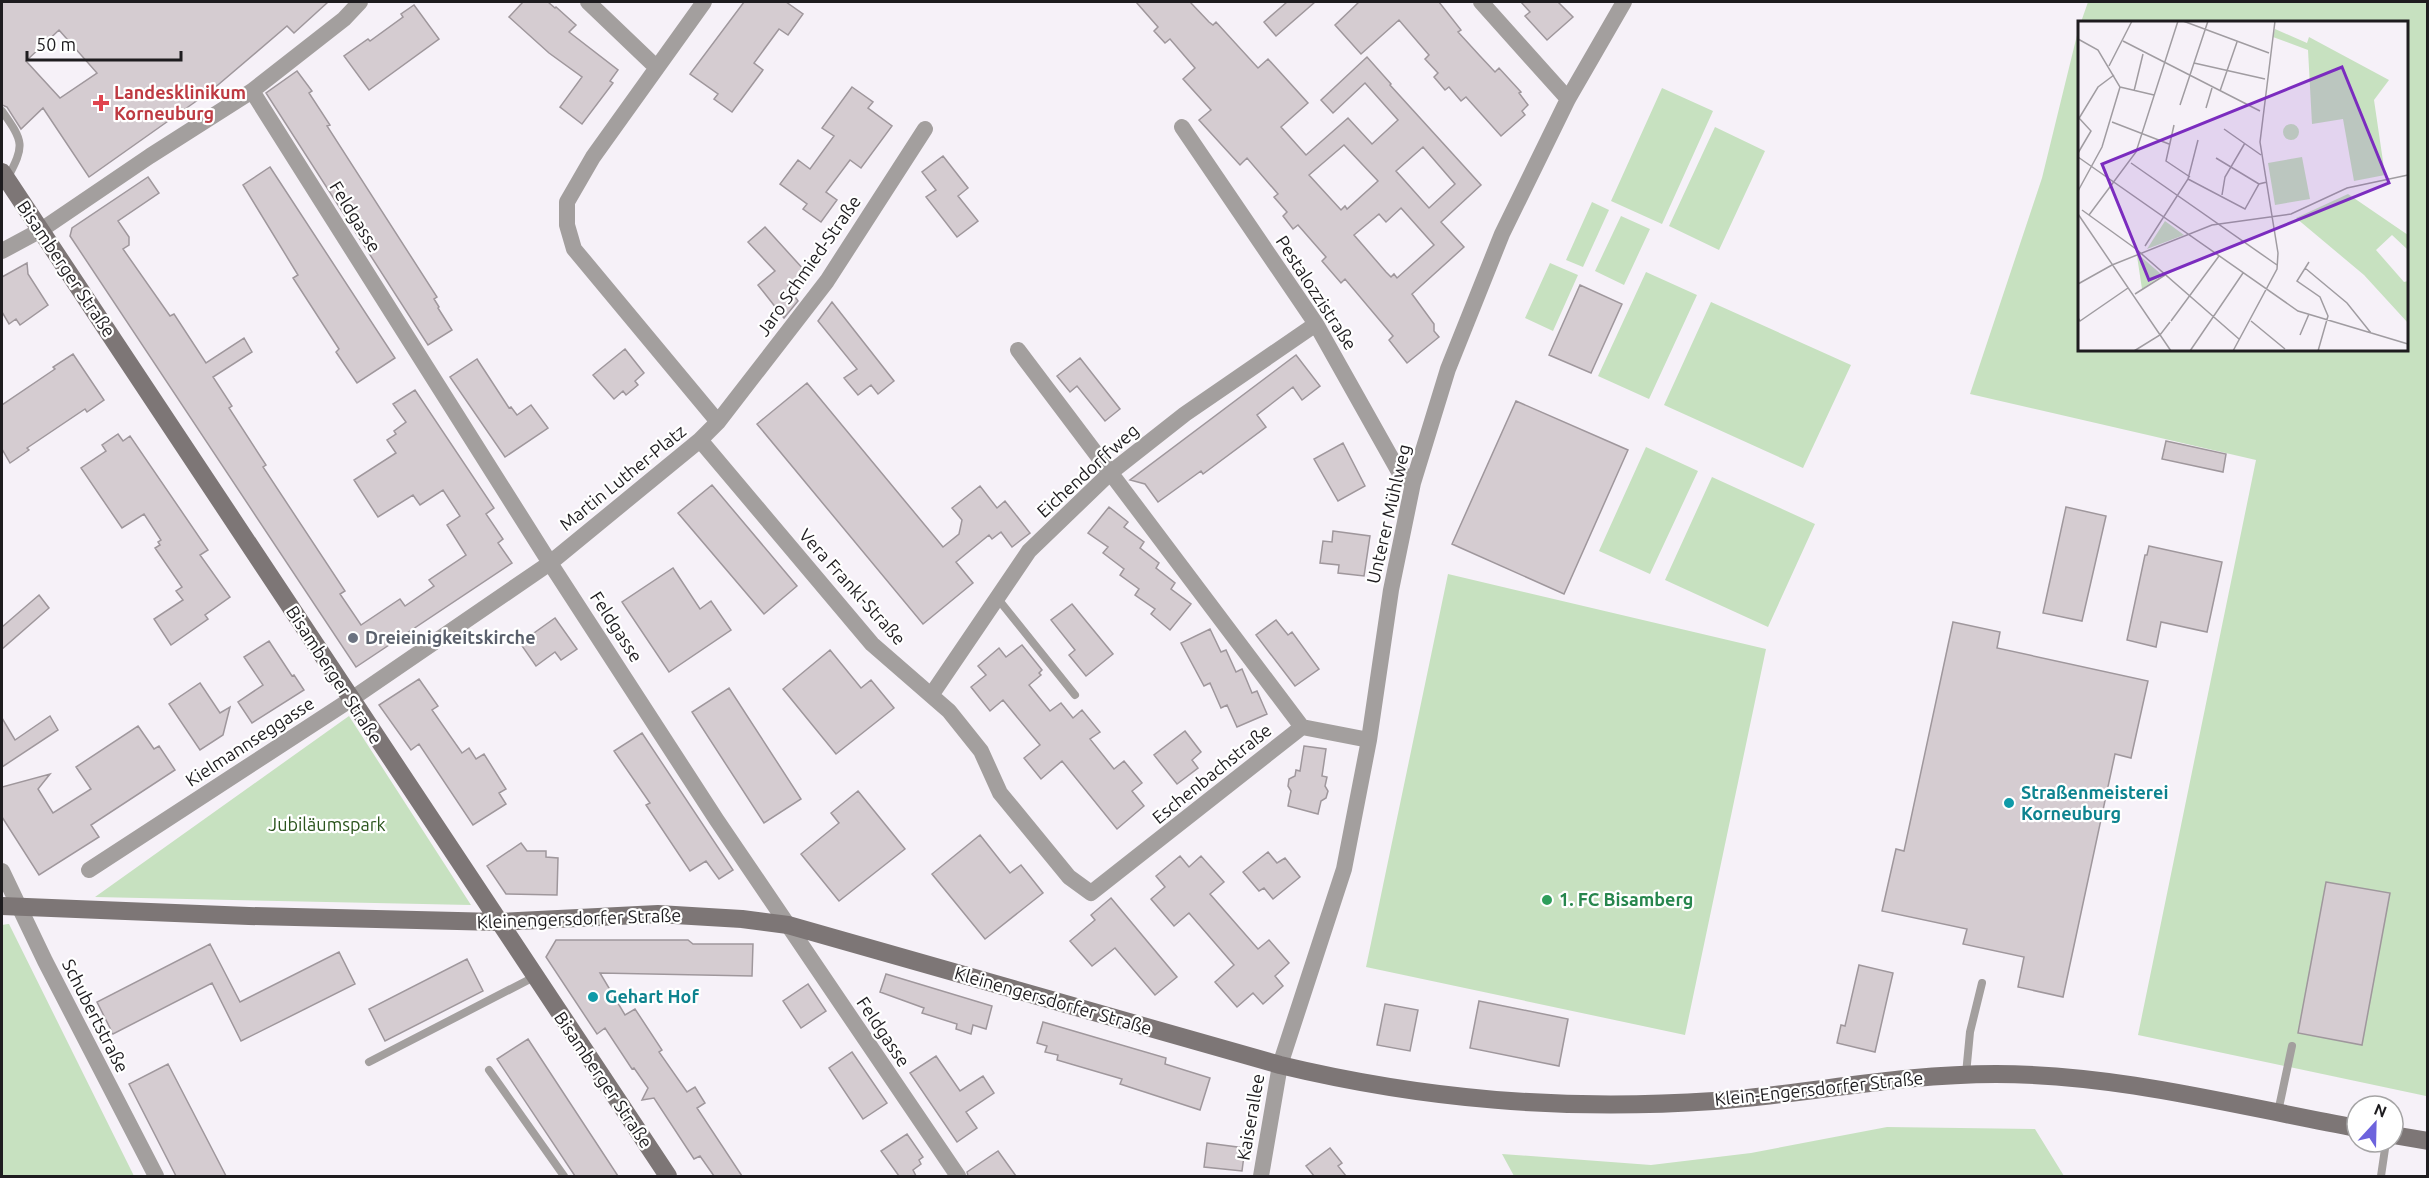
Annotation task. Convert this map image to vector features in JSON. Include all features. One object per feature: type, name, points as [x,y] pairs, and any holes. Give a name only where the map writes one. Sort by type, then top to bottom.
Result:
[{"type":"main road","name":"Bisamberger Straße","points":[[4,176],[668,1176]]},
{"type":"main road","name":"Kleinengersdorfer Straße","points":[[10,906],[249,916],[498,922],[658,914],[742,919],[788,925],[1280,1065]]},
{"type":"main road","name":"Klein-Engersdorfer Straße","points":[[1280,1065],[1348,1080],[1457,1097],[1524,1104],[1591,1106],[1714,1101],[1879,1080],[1966,1074],[2018,1074],[2095,1080],[2171,1091],[2345,1126]]},
{"type":"main road","points":[[2405,1137],[2427,1141]]},
{"type":"street","points":[[2,251],[41,231],[150,156],[252,91],[344,19],[360,2]]},
{"type":"street","points":[[588,2],[656,66]]},
{"type":"street","points":[[704,2],[593,157],[567,202],[567,225],[574,249],[718,422]]},
{"type":"street","points":[[1480,2],[1568,99]]},
{"type":"street","name":"Unterer Mühlweg","points":[[1280,1065],[1344,869],[1369,740],[1391,590],[1413,483],[1448,369],[1502,234],[1568,99],[1624,2]]},
{"type":"street","name":"Feldgasse","points":[[252,91],[550,563],[716,819],[958,1176]]},
{"type":"street","name":"Pestalozzistraße","points":[[1182,127],[1316,324],[1398,470],[1413,483]]},
{"type":"street","name":"Jaro Schmied-Straße","points":[[718,422],[827,281],[926,129]]},
{"type":"street","name":"Eichendorffweg","points":[[932,694],[1029,551],[1110,473],[1185,414],[1316,324]]},
{"type":"street","points":[[1018,350],[1302,727],[1369,740]]},
{"type":"street","name":"Martin Luther-Platz","points":[[550,563],[700,440],[718,422]]},
{"type":"street","name":"Vera Frankl-Straße","points":[[700,440],[872,644],[932,694],[981,751],[1000,793],[1069,877],[1091,893]]},
{"type":"street","name":"Kielmannseggasse","points":[[89,870],[350,700],[550,563]]},
{"type":"street","name":"Eschenbachstraße","points":[[1091,893],[1302,727]]},
{"type":"street","name":"Schubertstraße","points":[[2,872],[10,906],[156,1176]]},
{"type":"street","name":"Kaiserallee","points":[[1261,1176],[1280,1065]]},
{"type":"lane","points":[[2,111],[20,140],[19,155],[4,176]]},
{"type":"lane","points":[[998,599],[1075,695]]},
{"type":"lane","points":[[369,1062],[534,977]]},
{"type":"lane","points":[[1966,1074],[1970,1032],[1982,983]]},
{"type":"lane","points":[[2277,1113],[2292,1046]]},
{"type":"lane","points":[[489,1070],[564,1176]]},
{"type":"lane","points":[[2381,1176],[2384,1154]]},
{"type":"green space","points":[[2088,2],[2427,2],[2428,1088],[2426,1096],[2138,1035],[2256,460],[1970,394],[2042,178],[2078,31],[2078,351],[2408,351],[2408,21],[2081,21]]},
{"type":"green space","points":[[1662,88],[1713,111],[1662,224],[1611,201]]},
{"type":"green space","points":[[1715,127],[1765,151],[1719,250],[1669,226]]},
{"type":"green space","points":[[1592,202],[1609,210],[1583,267],[1566,260]]},
{"type":"green space","points":[[1621,216],[1650,229],[1624,285],[1595,271]]},
{"type":"green space","points":[[1550,263],[1578,275],[1553,331],[1525,318]]},
{"type":"green space","points":[[1646,272],[1697,295],[1649,399],[1598,376]]},
{"type":"green space","points":[[1711,302],[1851,365],[1803,468],[1664,405]]},
{"type":"green space","points":[[1646,447],[1698,471],[1650,574],[1599,551]]},
{"type":"green space","points":[[1712,477],[1815,524],[1768,627],[1665,580]]},
{"type":"green space","points":[[1448,574],[1766,649],[1685,1035],[1366,967]]},
{"type":"green space","name":"Jubiläumspark","points":[[349,716],[471,905],[95,897]]},
{"type":"green space","points":[[9,924],[134,1176],[2,1176],[2,925]]},
{"type":"green space","points":[[1887,1127],[2035,1129],[2064,1176],[1514,1176],[1502,1154],[1651,1165],[1751,1153]]},
{"type":"building","name":"Landesklinikum Korneuburg","points":[[2,2],[328,2],[294,33],[287,26],[212,90],[89,177],[43,108],[21,129],[7,107],[2,105]],"holes":[[[59,30],[97,73],[60,98],[26,61]]]},
{"type":"building","points":[[523,2],[548,2],[556,7],[576,25],[569,32],[618,70],[610,81],[613,83],[582,124],[560,107],[582,77],[549,53],[509,17]]},
{"type":"building","points":[[744,2],[786,2],[803,14],[788,35],[779,29],[754,63],[763,70],[732,112],[714,99],[718,94],[690,74]]},
{"type":"building","points":[[1136,2],[1190,2],[1209,22],[1213,25],[1216,22],[1258,68],[1268,59],[1308,103],[1281,127],[1306,155],[1348,118],[1372,144],[1398,120],[1365,83],[1333,113],[1321,100],[1367,57],[1481,185],[1441,222],[1464,247],[1412,294],[1434,324],[1434,331],[1439,337],[1407,363],[1389,340],[1393,336],[1345,279],[1341,283],[1322,261],[1326,257],[1298,225],[1293,229],[1283,216],[1287,212],[1274,197],[1278,194],[1247,158],[1240,165],[1199,120],[1211,110],[1183,79],[1195,68],[1170,39],[1165,43],[1154,31],[1158,27]],"holes":[[[1344,145],[1378,181],[1347,209],[1345,206],[1341,210],[1309,175]],[[1423,147],[1455,184],[1429,208],[1396,171]],[[1401,208],[1434,245],[1397,278],[1394,274],[1391,277],[1354,235],[1379,214],[1386,222]]]},
{"type":"building","points":[[1287,2],[1315,2],[1276,36],[1264,22]]},
{"type":"building","points":[[1359,2],[1439,2],[1461,30],[1458,32],[1495,72],[1499,68],[1521,92],[1519,93],[1528,105],[1522,111],[1525,115],[1501,136],[1466,97],[1461,101],[1449,87],[1445,90],[1434,77],[1438,73],[1425,59],[1429,55],[1399,20],[1361,54],[1335,25]]},
{"type":"building","points":[[1521,2],[1558,2],[1573,17],[1547,40],[1525,16],[1530,12]]},
{"type":"building","points":[[414,5],[439,39],[369,90],[344,56],[368,39],[370,41],[403,17],[401,14]]},
{"type":"building","points":[[297,71],[312,91],[309,93],[330,125],[327,126],[437,297],[434,299],[438,308],[452,330],[428,345],[266,93]]},
{"type":"building","points":[[852,87],[873,102],[868,108],[892,126],[861,168],[850,160],[826,192],[837,200],[821,222],[803,209],[807,204],[780,184],[798,160],[810,169],[834,136],[822,128]]},
{"type":"building","points":[[943,156],[968,188],[958,196],[978,221],[957,237],[926,197],[936,190],[922,172]]},
{"type":"building","points":[[270,167],[395,358],[357,383],[336,352],[339,349],[293,278],[298,275],[243,185]]},
{"type":"building","points":[[148,177],[159,193],[118,221],[129,237],[129,245],[123,249],[170,316],[174,314],[206,363],[244,338],[252,352],[213,377],[232,406],[229,408],[266,465],[263,467],[345,591],[340,594],[361,625],[400,599],[405,606],[434,586],[429,580],[466,555],[447,525],[460,516],[443,490],[420,505],[413,495],[378,517],[354,480],[396,453],[387,440],[396,434],[394,431],[406,422],[393,404],[415,390],[494,508],[486,514],[503,539],[498,543],[512,563],[356,667],[70,236],[72,228]]},
{"type":"building","points":[[765,227],[805,271],[788,286],[798,301],[784,318],[758,285],[775,271],[748,242]]},
{"type":"building","points":[[27,263],[28,274],[48,305],[20,325],[16,319],[9,324],[2,312],[2,277]]},
{"type":"building","points":[[1580,285],[1622,304],[1591,373],[1549,355]]},
{"type":"building","points":[[832,302],[894,381],[878,394],[871,385],[858,395],[844,378],[857,369],[818,321]]},
{"type":"building","points":[[625,349],[644,373],[635,381],[638,385],[626,395],[623,391],[614,399],[593,375]]},
{"type":"building","points":[[73,354],[104,400],[87,412],[85,409],[27,448],[29,450],[10,463],[2,449],[2,405]]},
{"type":"building","points":[[1296,355],[1320,386],[1302,400],[1293,387],[1257,415],[1266,427],[1203,474],[1201,471],[1158,502],[1145,484],[1130,480]]},
{"type":"building","points":[[1080,358],[1120,409],[1105,421],[1077,386],[1070,392],[1057,376]]},
{"type":"building","points":[[477,359],[509,408],[511,407],[517,415],[531,405],[548,428],[505,457],[450,377]]},
{"type":"building","points":[[807,383],[943,547],[959,534],[962,520],[952,508],[980,486],[997,508],[1005,501],[1030,533],[1012,547],[1001,532],[992,539],[989,535],[956,562],[973,583],[923,624],[757,424]]},
{"type":"building","points":[[1516,401],[1628,450],[1564,594],[1452,544]]},
{"type":"building","points":[[118,434],[123,441],[130,436],[208,550],[200,555],[230,597],[205,615],[208,619],[171,645],[154,619],[183,600],[176,591],[182,587],[155,548],[160,545],[158,542],[161,540],[144,514],[122,528],[81,468],[106,451],[102,445]]},
{"type":"building","points":[[2166,441],[2226,454],[2223,472],[2162,459]]},
{"type":"building","points":[[1343,443],[1365,486],[1338,501],[1314,459]]},
{"type":"building","points":[[712,485],[797,586],[764,614],[678,513]]},
{"type":"building","points":[[1109,507],[1128,522],[1124,527],[1144,542],[1140,548],[1159,563],[1156,568],[1175,583],[1171,589],[1191,604],[1170,630],[1151,614],[1155,609],[1135,595],[1139,589],[1120,575],[1124,569],[1103,553],[1108,547],[1088,533]]},
{"type":"building","points":[[2066,507],[2106,516],[2082,621],[2043,613]]},
{"type":"building","points":[[1333,531],[1370,536],[1364,576],[1338,573],[1339,565],[1320,563],[1323,541],[1332,542]]},
{"type":"building","points":[[2149,546],[2222,562],[2207,632],[2161,622],[2156,647],[2127,640],[2145,555],[2147,555]]},
{"type":"building","points":[[673,568],[700,609],[711,601],[731,630],[669,672],[622,602]]},
{"type":"building","points":[[39,595],[49,608],[2,649],[2,627]]},
{"type":"building","points":[[1072,604],[1113,654],[1086,676],[1069,655],[1075,650],[1051,620]]},
{"type":"building","points":[[555,618],[577,649],[561,660],[555,652],[536,666],[520,643]]},
{"type":"building","points":[[1276,620],[1288,635],[1292,632],[1319,669],[1295,686],[1256,635]]},
{"type":"building","name":"Straßenmeisterei Korneuburg","points":[[1953,622],[2000,632],[1997,648],[2148,681],[2131,758],[2115,754],[2063,997],[2018,987],[2024,957],[1963,944],[1967,929],[1882,911],[1896,849],[1904,851]]},
{"type":"building","points":[[1210,629],[1221,652],[1226,650],[1236,672],[1242,669],[1252,693],[1257,691],[1267,714],[1237,727],[1227,705],[1221,708],[1210,683],[1204,686],[1181,643]]},
{"type":"building","points":[[269,641],[304,690],[252,723],[238,702],[263,685],[244,657]]},
{"type":"building","points":[[1022,645],[1042,670],[1039,673],[1041,675],[1029,685],[1050,711],[1061,703],[1073,718],[1082,710],[1100,732],[1090,739],[1114,769],[1124,761],[1142,783],[1132,791],[1144,806],[1117,829],[1062,761],[1041,779],[1024,758],[1040,745],[1003,700],[990,711],[971,687],[986,675],[978,666],[999,648],[1006,657]]},
{"type":"building","points":[[830,650],[861,688],[871,680],[894,708],[836,754],[783,689]]},
{"type":"building","points":[[419,679],[438,706],[432,710],[462,753],[469,748],[476,759],[484,754],[506,789],[499,793],[506,804],[473,825],[419,744],[411,750],[379,705]]},
{"type":"building","points":[[200,683],[220,713],[230,707],[223,735],[200,750],[169,704]]},
{"type":"building","points":[[729,688],[801,799],[764,823],[692,712]]},
{"type":"building","points":[[50,716],[58,730],[2,767],[2,718],[15,740]]},
{"type":"building","points":[[138,726],[154,749],[159,746],[175,770],[91,825],[99,837],[39,875],[2,817],[2,787],[50,774],[38,789],[53,813],[91,789],[76,767]]},
{"type":"building","points":[[1185,731],[1201,752],[1192,760],[1198,768],[1177,784],[1154,755]]},
{"type":"building","points":[[642,733],[733,870],[719,879],[706,861],[690,871],[646,805],[650,803],[614,751]]},
{"type":"building","points":[[1304,746],[1326,749],[1322,776],[1327,777],[1325,786],[1328,791],[1326,798],[1321,801],[1318,814],[1288,806],[1291,791],[1288,786],[1289,779],[1295,776],[1296,770],[1300,771]]},
{"type":"building","points":[[858,791],[905,849],[839,901],[801,854],[839,823],[831,813]]},
{"type":"building","points":[[980,835],[1010,873],[1021,865],[1043,893],[985,939],[932,874]]},
{"type":"building","points":[[521,843],[527,851],[546,851],[546,857],[558,858],[557,895],[506,894],[487,866]]},
{"type":"building","points":[[1268,852],[1277,863],[1285,858],[1300,877],[1273,899],[1264,888],[1259,891],[1243,872]]},
{"type":"building","points":[[1180,856],[1189,867],[1201,856],[1224,882],[1210,894],[1258,949],[1269,940],[1289,963],[1275,976],[1283,986],[1263,1004],[1253,993],[1237,1007],[1215,982],[1234,965],[1189,913],[1174,926],[1151,899],[1165,887],[1156,876]]},
{"type":"building","points":[[2326,882],[2390,893],[2362,1045],[2298,1033]]},
{"type":"building","points":[[1111,898],[1177,977],[1155,995],[1115,948],[1092,966],[1070,941],[1095,920],[1091,915]]},
{"type":"building","name":"Gehart Hof","points":[[556,940],[688,940],[693,944],[753,944],[752,976],[600,973],[625,1015],[635,1009],[662,1050],[659,1052],[687,1092],[695,1087],[705,1103],[697,1108],[742,1176],[714,1176],[700,1156],[694,1159],[654,1098],[642,1100],[648,1088],[634,1068],[632,1069],[605,1028],[597,1034],[546,957]]},
{"type":"building","points":[[210,944],[240,1002],[339,952],[355,984],[241,1041],[212,983],[113,1034],[97,1002]]},
{"type":"building","points":[[467,959],[483,991],[385,1041],[369,1009]]},
{"type":"building","points":[[1859,965],[1893,973],[1875,1052],[1837,1043],[1841,1025],[1845,1026]]},
{"type":"building","points":[[886,974],[992,1006],[986,1029],[973,1025],[971,1034],[956,1029],[957,1024],[922,1013],[924,1008],[880,992]]},
{"type":"building","points":[[808,984],[826,1011],[801,1028],[783,1001]]},
{"type":"building","points":[[1479,1001],[1568,1019],[1559,1066],[1470,1048]]},
{"type":"building","points":[[1385,1004],[1418,1010],[1410,1051],[1377,1045]]},
{"type":"building","points":[[1043,1022],[1166,1058],[1165,1064],[1210,1078],[1200,1110],[1120,1084],[1122,1079],[1057,1060],[1058,1055],[1045,1052],[1047,1046],[1037,1043]]},
{"type":"building","points":[[528,1039],[618,1176],[575,1176],[497,1059]]},
{"type":"building","points":[[852,1052],[887,1103],[863,1119],[829,1068]]},
{"type":"building","points":[[936,1056],[960,1091],[983,1076],[994,1093],[966,1112],[977,1128],[957,1142],[910,1073]]},
{"type":"building","points":[[168,1064],[226,1176],[176,1176],[129,1084]]},
{"type":"building","points":[[907,1134],[923,1157],[919,1160],[921,1164],[913,1170],[916,1176],[899,1176],[881,1151]]},
{"type":"building","points":[[1207,1143],[1245,1148],[1242,1171],[1204,1167]]},
{"type":"building","points":[[1330,1148],[1342,1163],[1338,1166],[1346,1176],[1314,1176],[1306,1166]]},
{"type":"building","points":[[998,1151],[1016,1176],[968,1176],[967,1172]]},
{"type":"place","name":"Landesklinikum Korneuburg","points":[[101,103]]},
{"type":"place","name":"Dreieinigkeitskirche","points":[[353,638]]},
{"type":"place","name":"Straßenmeisterei Korneuburg","points":[[2009,803]]},
{"type":"place","name":"1. FC Bisamberg","points":[[1547,900]]},
{"type":"place","name":"Gehart Hof","points":[[593,997]]}]
